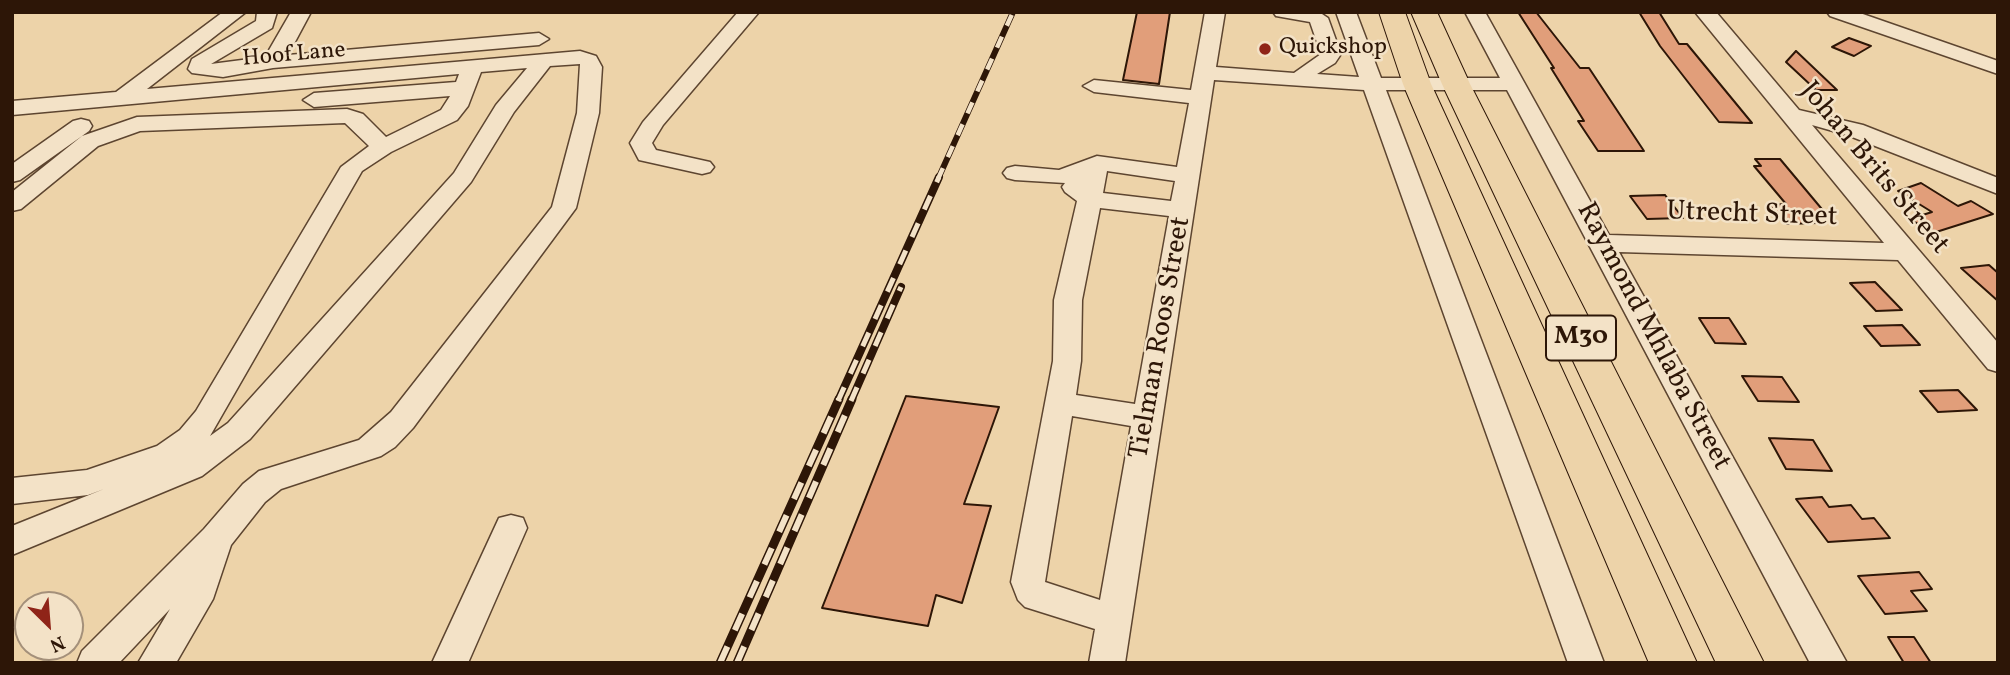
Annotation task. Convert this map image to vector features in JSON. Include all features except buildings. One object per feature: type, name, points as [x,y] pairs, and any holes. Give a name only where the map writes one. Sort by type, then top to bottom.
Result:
[{"type":"main road","name":"M30","points":[[1392,12],[1417,84],[1673,663]]},
{"type":"main road","name":"M30","points":[[1424,12],[1456,84],[1740,663]]},
{"type":"street","points":[[12,175],[236,12]]},
{"type":"street","points":[[267,12],[265,24],[206,58],[199,63],[199,69],[223,71],[273,62],[542,49]]},
{"type":"street","points":[[273,62],[301,12]]},
{"type":"street","points":[[702,167],[647,155],[641,143],[654,122],[749,12]]},
{"type":"street","name":"Tielman Roos Street","points":[[1107,663],[1215,12]]},
{"type":"street","points":[[1283,12],[1313,13],[1320,21],[1331,54],[1328,60],[1310,68],[1300,79]]},
{"type":"street","points":[[1346,12],[1370,84],[1586,663]]},
{"type":"street","name":"Raymond Mhlaba Street","points":[[1475,12],[1829,663]]},
{"type":"street","name":"Johan Brits Street","points":[[1705,12],[1903,252],[1998,362]]},
{"type":"street","points":[[1837,12],[1998,68]]},
{"type":"street","points":[[1328,45],[1357,45]]},
{"type":"street","points":[[12,541],[191,467],[240,431],[463,177],[542,49]]},
{"type":"street","name":"Hoof Lane","points":[[12,108],[122,97],[469,77],[542,49],[580,57],[591,63],[592,87],[573,177],[560,215],[393,431],[360,452],[291,471],[270,480],[254,493],[216,539]]},
{"type":"street","points":[[12,491],[88,482],[168,454],[191,438],[207,418],[354,167],[383,148],[449,115],[457,106],[469,77],[247,106]]},
{"type":"street","points":[[1094,86],[1203,85],[1300,79],[1370,84],[1513,84]]},
{"type":"street","points":[[1790,115],[1855,130],[1998,187]]},
{"type":"street","points":[[12,204],[90,141],[137,124],[347,116],[355,119],[383,148]]},
{"type":"street","points":[[1097,163],[1069,300],[1067,361],[1028,582],[1030,590],[1037,596],[1114,620]]},
{"type":"street","points":[[1015,173],[1061,177],[1097,163],[1189,176]]},
{"type":"street","points":[[1061,177],[1090,199],[1184,210]]},
{"type":"street","name":"Utrecht Street","points":[[1600,243],[1903,252]]},
{"type":"street","points":[[1058,403],[1148,417]]},
{"type":"street","points":[[450,663],[511,528]]},
{"type":"street","points":[[95,663],[216,539]]},
{"type":"street","points":[[156,663],[196,598],[216,539]]},
{"type":"railway","points":[[938,179],[1013,12]]},
{"type":"railway","points":[[838,401],[939,177]]},
{"type":"railway","points":[[851,401],[901,287]]},
{"type":"railway","points":[[720,663],[839,399]]},
{"type":"railway","points":[[737,663],[852,399]]},
{"type":"place","name":"Quickshop","points":[[1265,49]]}]
